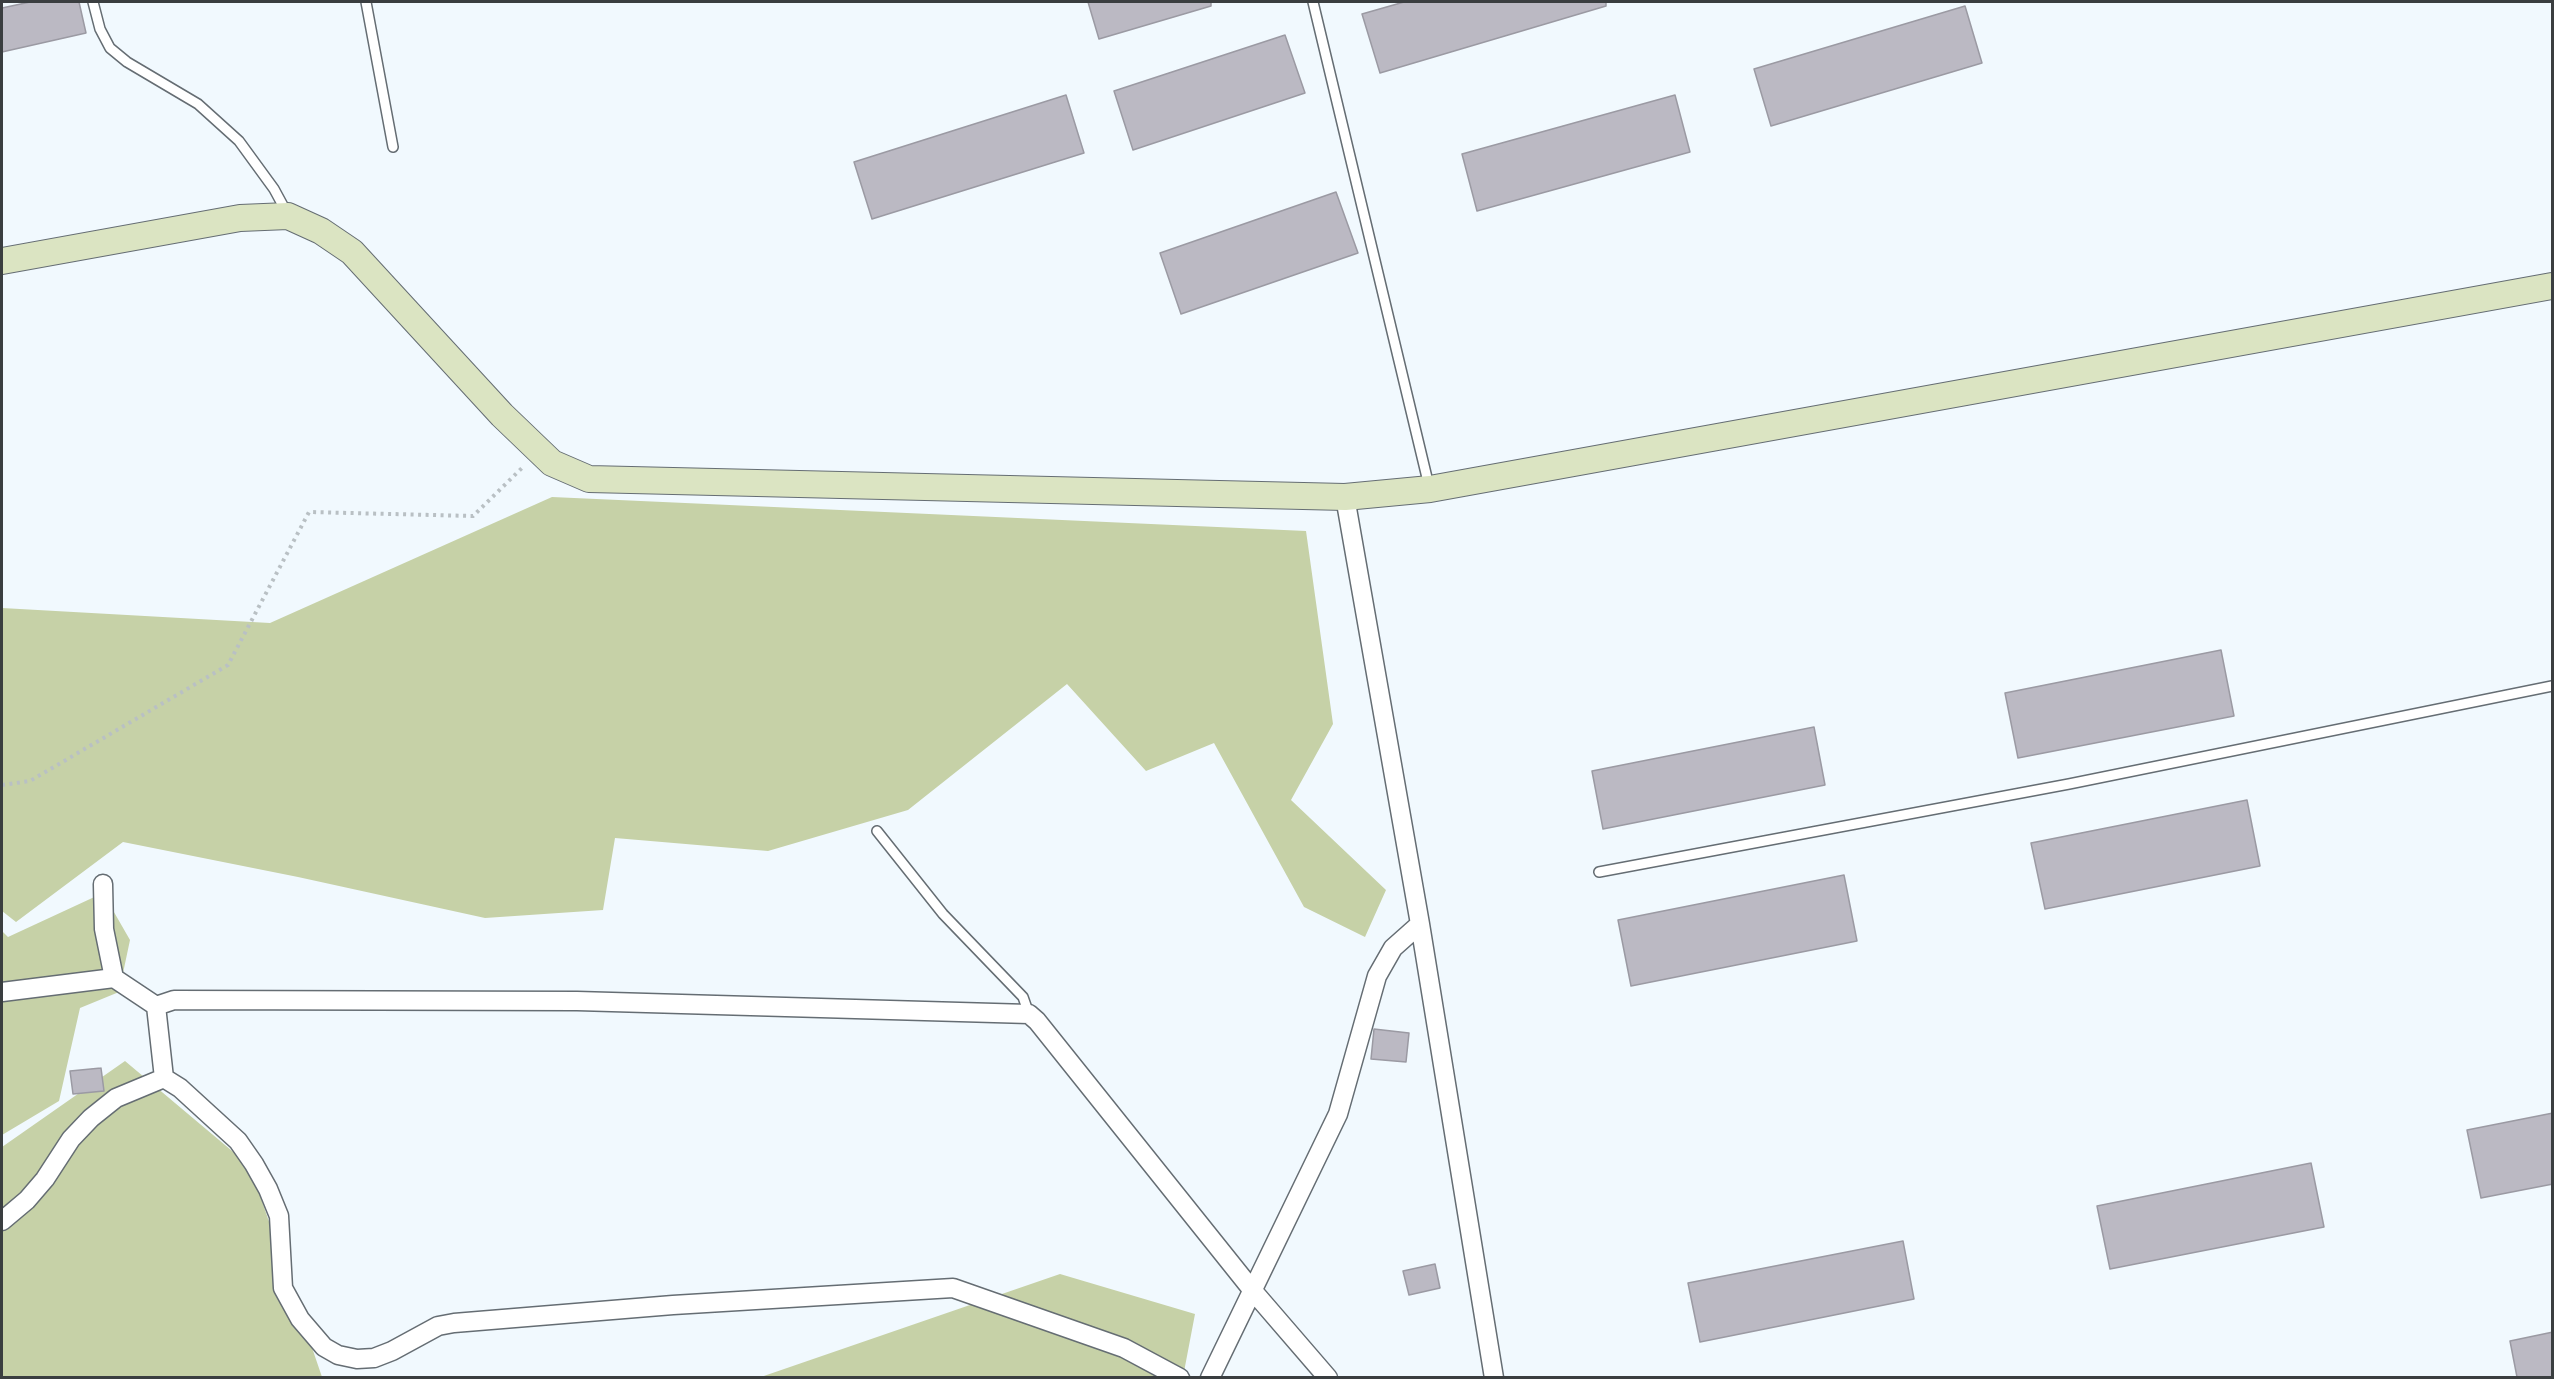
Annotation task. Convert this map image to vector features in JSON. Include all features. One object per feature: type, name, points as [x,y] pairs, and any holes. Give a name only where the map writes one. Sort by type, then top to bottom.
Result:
[{"type":"street","points":[[2,261],[240,218],[288,216],[321,231],[352,252],[502,415],[552,463],[589,479],[1345,497],[1430,489],[2553,286]]},
{"type":"street","points":[[1345,497],[1420,924],[1494,1377]]},
{"type":"street","points":[[103,884],[104,929],[114,978]]},
{"type":"street","points":[[1210,1377],[1338,1114],[1377,976],[1394,948],[1420,924]]},
{"type":"street","points":[[2,992],[114,978],[156,1006],[164,1078]]},
{"type":"street","points":[[156,1006],[174,1000],[577,1001],[1029,1014],[1037,1021],[1253,1291],[1328,1377]]},
{"type":"street","points":[[2,1221],[27,1200],[45,1179],[71,1139],[91,1118],[116,1098],[164,1078]]},
{"type":"street","points":[[164,1078],[180,1088],[238,1141],[254,1164],[279,1216],[283,1288],[300,1319],[324,1347],[338,1355],[357,1359],[374,1358],[438,1326],[454,1323],[673,1305],[953,1288],[1124,1348],[1180,1377]]},
{"type":"lane","points":[[93,2],[100,28],[110,48],[127,62],[198,104],[239,141],[274,189],[288,216]]},
{"type":"lane","points":[[366,2],[393,147]]},
{"type":"lane","points":[[1313,2],[1430,489]]},
{"type":"lane","points":[[1599,872],[2069,784],[2553,686]]},
{"type":"lane","points":[[878,831],[943,914],[1023,997],[1029,1014]]},
{"type":"path","points":[[2,785],[30,782],[228,665],[309,512],[473,516],[540,451]]},
{"type":"green space","points":[[552,497],[1306,531],[1333,724],[1291,800],[1386,890],[1365,937],[1304,907],[1214,743],[1146,771],[1067,684],[908,810],[768,851],[615,838],[603,910],[485,918],[123,842],[16,922],[2,911],[2,608],[270,623]]},
{"type":"green space","points":[[103,893],[130,940],[119,992],[80,1008],[59,1101],[2,1135],[2,931],[8,937]]},
{"type":"green space","points":[[125,1061],[250,1166],[322,1377],[2,1377],[2,1147]]},
{"type":"green space","points":[[1060,1274],[1195,1314],[1183,1377],[758,1378]]},
{"type":"building","points":[[30,2],[79,2],[86,33],[2,52],[2,8]]},
{"type":"building","points":[[1088,2],[1211,2],[1211,6],[1099,39]]},
{"type":"building","points":[[1404,2],[1606,2],[1606,6],[1380,73],[1362,14]]},
{"type":"building","points":[[1965,6],[1982,63],[1771,126],[1754,69]]},
{"type":"building","points":[[1285,35],[1305,93],[1133,150],[1114,91]]},
{"type":"building","points":[[1066,95],[1084,153],[872,219],[854,162]]},
{"type":"building","points":[[1675,95],[1690,152],[1477,211],[1462,154]]},
{"type":"building","points":[[1336,192],[1358,253],[1181,314],[1160,253]]},
{"type":"building","points":[[2221,650],[2234,716],[2018,758],[2005,693]]},
{"type":"building","points":[[1814,727],[1825,785],[1603,829],[1592,771]]},
{"type":"building","points":[[2247,800],[2260,866],[2045,909],[2031,843]]},
{"type":"building","points":[[1844,875],[1857,941],[1631,986],[1618,920]]},
{"type":"building","points":[[1374,1029],[1409,1033],[1406,1062],[1371,1059]]},
{"type":"building","points":[[101,1068],[104,1091],[73,1094],[70,1071]]},
{"type":"building","points":[[2553,1113],[2553,1184],[2481,1198],[2467,1130]]},
{"type":"building","points":[[2311,1163],[2324,1227],[2110,1269],[2097,1206]]},
{"type":"building","points":[[1903,1241],[1914,1299],[1700,1342],[1688,1283]]},
{"type":"building","points":[[1435,1264],[1440,1288],[1409,1295],[1403,1271]]},
{"type":"building","points":[[2553,1332],[2553,1377],[2517,1377],[2510,1341]]}]
